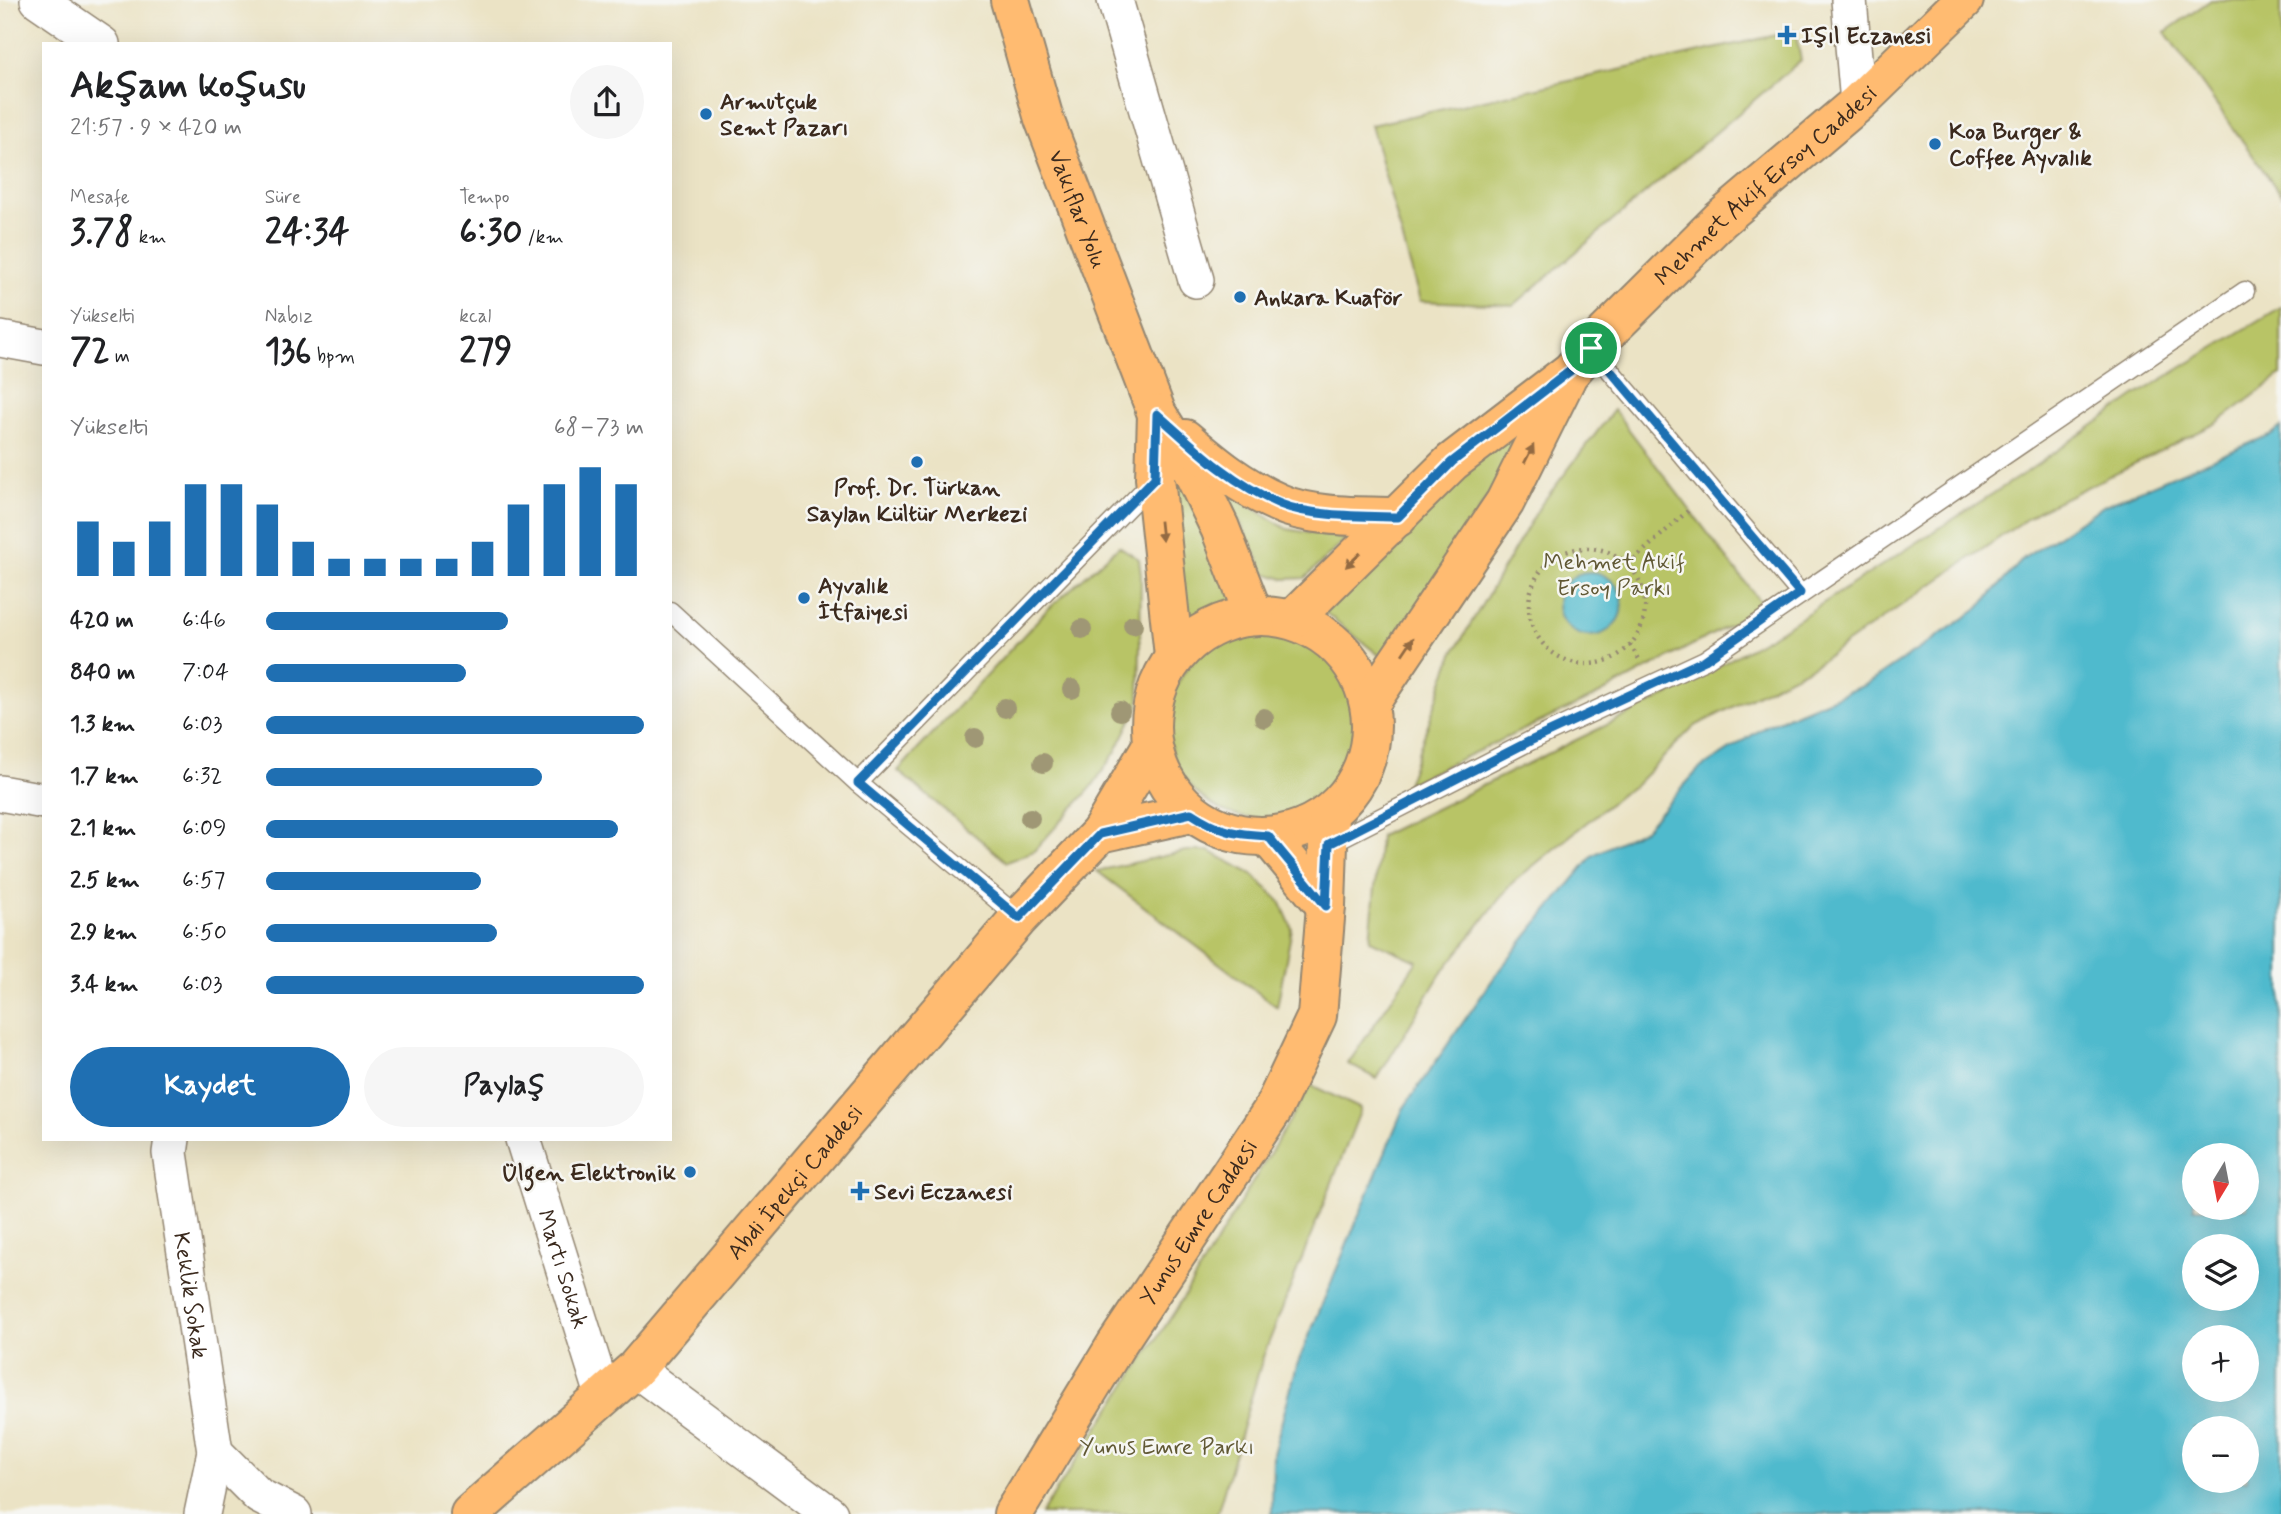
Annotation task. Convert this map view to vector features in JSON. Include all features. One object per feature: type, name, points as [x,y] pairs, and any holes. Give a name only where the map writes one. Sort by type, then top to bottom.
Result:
[{"type":"main road","name":"Vakıflar Yolu","points":[[1010,0],[1044,119],[1157,414],[1192,470],[1220,528],[1254,616]]},
{"type":"main road","name":"Mehmet Akif Ersoy Caddesi","points":[[1581,360],[1720,220],[1858,103],[1964,0]]},
{"type":"main road","points":[[1292,620],[1452,462],[1581,360]]},
{"type":"main road","points":[[1370,703],[1505,502],[1581,360]]},
{"type":"main road","name":"Vakıflar Yolu","points":[[1157,414],[1155,478],[1174,656]]},
{"type":"main road","name":"Vakıflar Yolu","points":[[1157,414],[1224,474],[1281,505],[1328,514],[1398,517]]},
{"type":"main road","points":[[1273,616],[1292,620],[1319,632],[1342,650],[1360,675],[1370,703],[1371,734],[1365,764],[1329,829],[1301,830],[1268,836],[1234,834],[1211,826],[1178,801],[1161,775],[1152,747],[1150,715],[1157,684],[1174,656],[1196,635],[1223,621],[1273,616]]},
{"type":"main road","name":"Abdi İpekçi Caddesi","points":[[470,1514],[635,1370],[1019,918],[1100,834],[1152,747]]},
{"type":"main road","points":[[1100,834],[1191,813]]},
{"type":"main road","name":"Yunus Emre Caddesi","points":[[1013,1514],[1116,1345],[1272,1111],[1317,1016],[1329,829]]},
{"type":"main road","points":[[1268,836],[1326,906]]},
{"type":"street","points":[[38,0],[99,42]]},
{"type":"street","points":[[1115,0],[1196,280]]},
{"type":"street","points":[[1849,0],[1858,103]]},
{"type":"street","points":[[0,339],[42,347]]},
{"type":"street","points":[[0,793],[42,801]]},
{"type":"street","name":"Keklik Sokak","points":[[172,1141],[170,1153],[215,1452]]},
{"type":"street","name":"Martı Sokak","points":[[524,1141],[604,1398]]},
{"type":"street","points":[[635,1370],[830,1514]]},
{"type":"street","points":[[202,1514],[215,1452]]},
{"type":"street","points":[[215,1452],[259,1496],[294,1514]]},
{"type":"lane","points":[[1329,829],[1530,741],[1705,660],[2245,291]]},
{"type":"lane","points":[[1581,360],[1800,593]]},
{"type":"lane","points":[[858,783],[1155,478]]},
{"type":"lane","points":[[672,613],[858,783],[1019,918]]},
{"type":"path","points":[[1629,564],[1689,510]]},
{"type":"path","points":[[1593,548],[1612,553],[1629,564],[1640,581],[1646,600],[1644,620],[1636,638],[1623,653],[1605,662],[1585,664],[1567,661],[1551,652],[1538,638],[1531,621],[1529,602],[1534,584],[1543,568],[1557,556],[1574,549],[1593,548]]},
{"type":"green space","points":[[2211,0],[2281,0],[2281,195],[2165,32]]},
{"type":"green space","points":[[1795,31],[1801,60],[1514,305],[1420,301],[1371,125]]},
{"type":"green space","points":[[2281,307],[2281,375],[2217,423],[2038,511],[1815,665],[1693,727],[1636,785],[1512,883],[1440,975],[1377,1079],[1348,1064],[1417,961],[1370,940],[1380,836],[1670,694],[1783,629],[2028,471],[2135,396]]},
{"type":"green space","points":[[1545,400],[1389,663],[1317,606]]},
{"type":"green space","name":"Mehmet Akif Ersoy Parkı","points":[[1614,410],[1764,607],[1598,695],[1407,784],[1453,654],[1540,506]]},
{"type":"green space","points":[[1167,446],[1241,600],[1184,618]]},
{"type":"green space","points":[[1224,490],[1287,529],[1346,539],[1305,578],[1284,579],[1265,573]]},
{"type":"green space","points":[[1119,546],[1139,559],[1139,704],[1116,751],[1091,788],[1034,851],[1007,862],[898,771],[1045,612]]},
{"type":"green space","points":[[1262,631],[1298,638],[1329,658],[1349,689],[1356,725],[1349,761],[1329,792],[1298,812],[1262,819],[1226,812],[1195,792],[1175,761],[1168,725],[1175,689],[1195,658],[1226,638]]},
{"type":"green space","points":[[1186,851],[1209,851],[1252,874],[1280,901],[1292,928],[1277,1007],[1097,871]]},
{"type":"green space","name":"Yunus Emre Parkı","points":[[1311,1085],[1361,1109],[1263,1357],[1217,1514],[1041,1514],[1175,1311]]},
{"type":"water","points":[[2281,427],[2281,1514],[1272,1514],[1273,1454],[1297,1365],[1403,1109],[1500,969],[1593,855],[1645,829],[1698,770],[1768,725],[1867,684],[1979,608],[2024,558],[2105,505],[2272,434]]},
{"type":"water","points":[[1590,572],[1602,574],[1613,581],[1620,592],[1620,616],[1613,627],[1602,634],[1590,636],[1578,634],[1567,627],[1560,616],[1558,604],[1560,592],[1567,581],[1578,574]]},
{"type":"place","name":"Işıl Eczanesi","points":[[1787,35]]},
{"type":"place","name":"Armutçuk Semt Pazarı","points":[[706,114]]},
{"type":"place","name":"Koa Burger & Coffee Ayvalık","points":[[1935,144]]},
{"type":"place","name":"Ankara Kuaför","points":[[1240,297]]},
{"type":"place","name":"Prof. Dr. Türkan Saylan Kültür Merkezi","points":[[917,462]]},
{"type":"place","name":"Ayvalık İtfaiyesi","points":[[804,598]]},
{"type":"place","name":"Ülgen Elektronik","points":[[690,1172]]},
{"type":"place","name":"Sevi Eczanesi","points":[[860,1191]]},
{"type":"route","points":[[1591,348],[1800,593],[1705,660],[1530,741],[1329,844],[1326,906],[1268,836],[1234,834],[1211,826],[1191,813],[1100,834],[1019,918],[858,783],[1155,478],[1157,414],[1224,474],[1281,505],[1328,514],[1398,517],[1452,462],[1570,371],[1591,348]]}]
